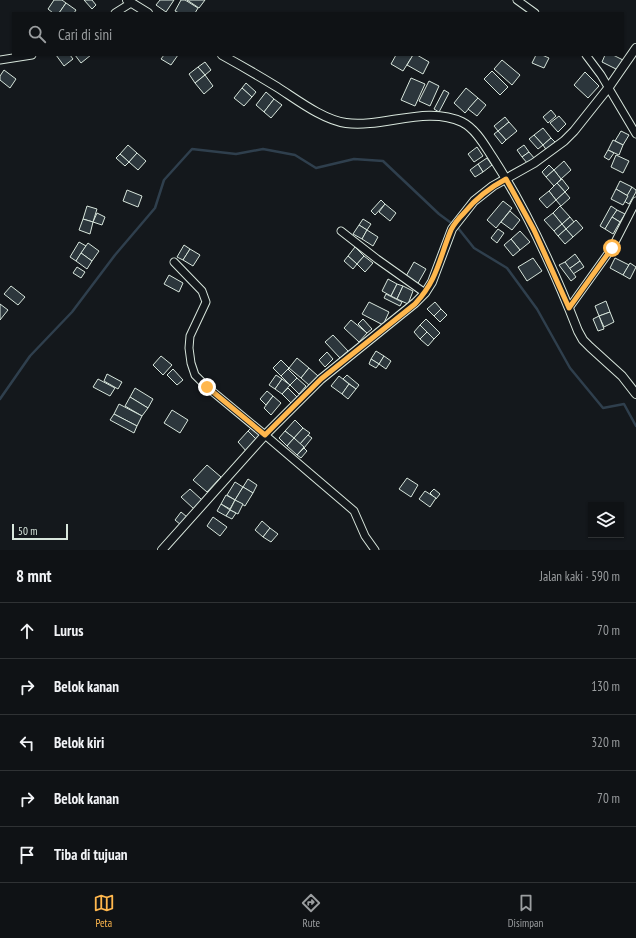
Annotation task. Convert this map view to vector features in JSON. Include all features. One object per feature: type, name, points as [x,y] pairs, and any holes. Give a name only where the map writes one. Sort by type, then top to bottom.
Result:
[{"type":"street","points":[[517,0],[534,12]]},
{"type":"street","points":[[116,12],[129,1],[146,12]]},
{"type":"street","points":[[162,550],[265,435],[321,379],[415,304],[425,293],[437,271],[452,229],[474,201],[483,193],[534,163],[564,141],[574,131],[609,87],[636,48]]},
{"type":"street","points":[[0,60],[26,56]]},
{"type":"street","points":[[224,56],[314,110],[331,119],[344,123],[376,124],[412,118],[440,116],[453,118],[464,123],[473,130],[483,142],[506,179],[534,230],[583,340],[622,376],[636,394]]},
{"type":"street","points":[[587,56],[609,87],[636,134]]},
{"type":"street","points":[[569,308],[612,248],[636,201]]},
{"type":"street","points":[[341,231],[425,293]]},
{"type":"street","points":[[174,262],[202,291],[206,302],[190,336],[188,348],[195,375],[207,387],[354,511],[365,536],[375,550]]},
{"type":"building","points":[[54,0],[62,0],[66,3],[60,12],[52,12],[48,9]]},
{"type":"building","points":[[84,0],[92,0],[96,5],[92,9]]},
{"type":"building","points":[[160,0],[174,0],[166,12],[156,5]]},
{"type":"building","points":[[181,0],[185,0],[198,8],[196,12],[175,11]]},
{"type":"building","points":[[187,0],[205,0],[199,8]]},
{"type":"building","points":[[66,3],[76,10],[75,12],[60,12]]},
{"type":"building","points":[[57,56],[71,56],[73,59],[64,66]]},
{"type":"building","points":[[76,56],[90,56],[81,63]]},
{"type":"building","points":[[163,56],[177,56],[171,65],[161,59]]},
{"type":"building","points":[[395,56],[412,56],[403,71],[391,64]]},
{"type":"building","points":[[412,56],[419,56],[429,62],[423,74],[407,65]]},
{"type":"building","points":[[536,56],[544,56],[549,58],[544,68],[532,63]]},
{"type":"building","points":[[605,56],[615,56],[623,60],[618,70],[602,62]]},
{"type":"building","points":[[502,60],[520,75],[512,85],[494,69]]},
{"type":"building","points":[[205,62],[211,70],[205,75],[198,67]]},
{"type":"building","points":[[198,67],[205,75],[195,83],[189,74]]},
{"type":"building","points":[[4,70],[16,79],[10,88],[0,80],[0,76]]},
{"type":"building","points":[[492,71],[508,87],[500,95],[484,79]]},
{"type":"building","points":[[585,72],[599,86],[588,98],[574,85]]},
{"type":"building","points":[[205,75],[213,86],[204,94],[195,83]]},
{"type":"building","points":[[411,78],[425,84],[415,106],[401,100]]},
{"type":"building","points":[[429,81],[439,86],[430,106],[419,101]]},
{"type":"building","points":[[246,83],[256,92],[252,97],[242,88]]},
{"type":"building","points":[[242,88],[252,97],[244,106],[234,98]]},
{"type":"building","points":[[466,88],[478,98],[465,113],[454,103]]},
{"type":"building","points":[[444,90],[449,93],[439,112],[434,109]]},
{"type":"building","points":[[266,92],[274,99],[264,112],[256,105]]},
{"type":"building","points":[[478,98],[486,105],[477,116],[468,109]]},
{"type":"building","points":[[274,99],[282,105],[271,118],[264,112]]},
{"type":"building","points":[[551,110],[556,116],[548,123],[543,117]]},
{"type":"building","points":[[559,116],[566,124],[558,132],[550,123]]},
{"type":"building","points":[[505,117],[509,122],[498,131],[494,126]]},
{"type":"building","points":[[509,122],[517,131],[506,140],[498,131]]},
{"type":"building","points":[[543,128],[551,138],[543,145],[534,135]]},
{"type":"building","points":[[498,131],[506,140],[502,144],[494,134]]},
{"type":"building","points":[[621,131],[629,135],[623,145],[615,141]]},
{"type":"building","points":[[534,135],[543,145],[538,149],[529,139]]},
{"type":"building","points":[[551,138],[556,143],[547,151],[543,145]]},
{"type":"building","points":[[613,140],[623,145],[619,155],[608,150]]},
{"type":"building","points":[[128,145],[137,153],[129,162],[120,154]]},
{"type":"building","points":[[524,145],[529,152],[522,157],[517,150]]},
{"type":"building","points":[[477,147],[483,156],[474,162],[468,154]]},
{"type":"building","points":[[608,150],[614,153],[609,160],[604,157]]},
{"type":"building","points":[[529,152],[535,159],[528,164],[522,157]]},
{"type":"building","points":[[137,153],[146,161],[138,170],[129,162]]},
{"type":"building","points":[[120,154],[129,162],[125,166],[116,158]]},
{"type":"building","points":[[616,155],[629,161],[623,173],[611,167]]},
{"type":"building","points":[[487,158],[492,165],[483,172],[478,164]]},
{"type":"building","points":[[564,161],[571,170],[561,179],[554,170]]},
{"type":"building","points":[[478,164],[483,172],[475,177],[470,170]]},
{"type":"building","points":[[549,165],[554,170],[546,177],[542,172]]},
{"type":"building","points":[[554,170],[561,179],[554,186],[546,177]]},
{"type":"building","points":[[562,179],[569,188],[565,192],[557,183]]},
{"type":"building","points":[[620,181],[632,187],[628,196],[616,189]]},
{"type":"building","points":[[557,183],[565,192],[556,200],[549,191]]},
{"type":"building","points":[[632,187],[636,190],[636,192],[629,204],[624,201]]},
{"type":"building","points":[[616,189],[628,196],[623,205],[611,199]]},
{"type":"building","points":[[127,190],[142,196],[138,207],[123,201]]},
{"type":"building","points":[[549,191],[556,200],[547,208],[539,199]]},
{"type":"building","points":[[565,192],[570,198],[561,206],[556,200]]},
{"type":"building","points":[[381,200],[385,204],[375,215],[371,211]]},
{"type":"building","points":[[503,201],[512,208],[496,228],[487,220]]},
{"type":"building","points":[[385,204],[396,213],[390,221],[379,212]]},
{"type":"building","points":[[87,206],[97,209],[93,222],[83,219]]},
{"type":"building","points":[[560,206],[570,217],[562,224],[553,213]]},
{"type":"building","points":[[611,206],[617,210],[605,229],[600,226]]},
{"type":"building","points":[[617,210],[625,214],[620,222],[612,217]]},
{"type":"building","points":[[510,211],[520,220],[512,230],[501,222]]},
{"type":"building","points":[[97,213],[105,217],[102,225],[93,222]]},
{"type":"building","points":[[553,213],[562,224],[554,231],[544,220]]},
{"type":"building","points":[[570,217],[574,222],[566,229],[562,224]]},
{"type":"building","points":[[612,217],[620,222],[613,234],[605,229]]},
{"type":"building","points":[[83,219],[93,222],[90,234],[79,230]]},
{"type":"building","points":[[363,219],[371,224],[367,230],[359,225]]},
{"type":"building","points":[[576,220],[583,228],[573,237],[566,229]]},
{"type":"building","points":[[562,224],[566,229],[558,236],[554,231]]},
{"type":"building","points":[[359,225],[367,230],[362,239],[353,234]]},
{"type":"building","points":[[498,229],[504,233],[497,243],[491,238]]},
{"type":"building","points":[[566,229],[573,237],[565,244],[558,236]]},
{"type":"building","points":[[367,230],[378,237],[373,246],[362,239]]},
{"type":"building","points":[[520,231],[530,242],[520,250],[511,239]]},
{"type":"building","points":[[511,239],[520,250],[513,256],[504,245]]},
{"type":"building","points":[[79,242],[86,246],[76,261],[70,257]]},
{"type":"building","points":[[88,243],[99,251],[92,261],[81,253]]},
{"type":"building","points":[[184,245],[190,249],[183,260],[177,257]]},
{"type":"building","points":[[355,247],[364,256],[357,264],[348,256]]},
{"type":"building","points":[[190,249],[200,255],[193,266],[183,260]]},
{"type":"building","points":[[81,253],[92,261],[87,269],[76,261]]},
{"type":"building","points":[[575,254],[580,261],[569,269],[565,262]]},
{"type":"building","points":[[348,256],[357,264],[353,269],[344,261]]},
{"type":"building","points":[[364,256],[373,263],[365,272],[357,264]]},
{"type":"building","points":[[533,258],[542,271],[527,281],[518,267]]},
{"type":"building","points":[[615,258],[629,265],[623,275],[610,268]]},
{"type":"building","points":[[580,261],[584,267],[573,274],[569,269]]},
{"type":"building","points":[[414,262],[426,269],[417,285],[405,278]]},
{"type":"building","points":[[565,262],[576,277],[571,281],[559,265]]},
{"type":"building","points":[[630,263],[636,267],[630,279],[623,275]]},
{"type":"building","points":[[77,267],[85,272],[81,278],[73,273]]},
{"type":"building","points":[[169,275],[183,283],[179,292],[164,284]]},
{"type":"building","points":[[388,279],[397,284],[391,296],[382,291]]},
{"type":"building","points":[[397,284],[403,286],[397,299],[391,296]]},
{"type":"building","points":[[11,286],[25,297],[18,305],[4,294]]},
{"type":"building","points":[[403,286],[413,291],[408,304],[397,299]]},
{"type":"building","points":[[386,294],[402,302],[400,306],[384,298]]},
{"type":"building","points":[[606,301],[610,312],[599,316],[595,306]]},
{"type":"building","points":[[369,302],[389,312],[383,325],[362,314]]},
{"type":"building","points":[[435,302],[441,309],[434,316],[427,309]]},
{"type":"building","points":[[0,304],[8,310],[0,320]]},
{"type":"building","points":[[441,309],[447,315],[440,322],[434,316]]},
{"type":"building","points":[[610,312],[614,322],[604,327],[599,316]]},
{"type":"building","points":[[599,316],[604,329],[598,331],[593,319]]},
{"type":"building","points":[[363,319],[372,329],[367,333],[358,324]]},
{"type":"building","points":[[426,319],[440,333],[434,339],[420,325]]},
{"type":"building","points":[[351,320],[367,333],[359,342],[344,328]]},
{"type":"building","points":[[420,325],[427,332],[420,339],[414,332]]},
{"type":"building","points":[[427,332],[434,339],[428,346],[420,339]]},
{"type":"building","points":[[333,335],[348,351],[340,358],[325,342]]},
{"type":"building","points":[[376,351],[384,356],[379,364],[371,359]]},
{"type":"building","points":[[327,352],[333,359],[325,367],[319,360]]},
{"type":"building","points":[[161,356],[172,365],[163,375],[153,365]]},
{"type":"building","points":[[384,356],[391,361],[386,369],[379,364]]},
{"type":"building","points":[[297,358],[309,368],[301,378],[289,368]]},
{"type":"building","points":[[371,359],[379,364],[376,368],[369,364]]},
{"type":"building","points":[[281,360],[289,368],[281,376],[273,368]]},
{"type":"building","points":[[309,368],[318,376],[310,386],[301,378]]},
{"type":"building","points":[[173,369],[183,380],[177,385],[167,375]]},
{"type":"building","points":[[288,369],[297,378],[290,385],[281,376]]},
{"type":"building","points":[[107,374],[122,382],[118,389],[104,381]]},
{"type":"building","points":[[276,375],[282,379],[275,389],[269,385]]},
{"type":"building","points":[[347,375],[359,385],[356,389],[343,379]]},
{"type":"building","points":[[339,376],[349,384],[342,394],[331,386]]},
{"type":"building","points":[[297,378],[306,386],[299,394],[290,385]]},
{"type":"building","points":[[98,379],[115,388],[110,396],[93,387]]},
{"type":"building","points":[[282,379],[290,385],[282,394],[275,389]]},
{"type":"building","points":[[349,384],[356,389],[348,399],[342,394]]},
{"type":"building","points":[[135,388],[153,399],[148,408],[130,397]]},
{"type":"building","points":[[288,388],[298,398],[292,404],[282,394]]},
{"type":"building","points":[[267,391],[273,396],[266,405],[260,399]]},
{"type":"building","points":[[273,396],[281,403],[271,415],[264,408]]},
{"type":"building","points":[[130,397],[148,408],[142,416],[125,406]]},
{"type":"building","points":[[119,404],[142,416],[137,426],[114,414]]},
{"type":"building","points":[[172,410],[188,420],[180,433],[164,423]]},
{"type":"building","points":[[114,414],[137,426],[134,433],[110,420]]},
{"type":"building","points":[[295,420],[303,428],[294,438],[285,431]]},
{"type":"building","points":[[252,427],[262,437],[258,441],[248,431]]},
{"type":"building","points":[[303,428],[310,433],[300,444],[294,438]]},
{"type":"building","points":[[248,431],[258,441],[247,452],[238,442]]},
{"type":"building","points":[[285,431],[294,438],[287,446],[279,438]]},
{"type":"building","points":[[308,435],[312,438],[304,448],[300,444]]},
{"type":"building","points":[[294,438],[304,447],[297,455],[287,446]]},
{"type":"building","points":[[304,448],[307,451],[301,458],[297,455]]},
{"type":"building","points":[[207,465],[221,477],[207,492],[193,480]]},
{"type":"building","points":[[407,478],[418,485],[411,497],[399,489]]},
{"type":"building","points":[[248,479],[257,485],[253,493],[243,487]]},
{"type":"building","points":[[235,482],[243,487],[235,500],[227,495]]},
{"type":"building","points":[[243,487],[253,493],[245,506],[235,500]]},
{"type":"building","points":[[190,489],[202,500],[194,509],[181,497]]},
{"type":"building","points":[[434,489],[440,494],[436,499],[430,493]]},
{"type":"building","points":[[425,491],[436,498],[430,507],[419,499]]},
{"type":"building","points":[[226,495],[235,500],[230,509],[221,504]]},
{"type":"building","points":[[235,500],[243,504],[238,514],[230,510]]},
{"type":"building","points":[[221,504],[230,510],[226,516],[217,511]]},
{"type":"building","points":[[230,510],[236,513],[232,519],[226,516]]},
{"type":"building","points":[[181,512],[187,517],[181,525],[175,520]]},
{"type":"building","points":[[213,517],[227,527],[220,536],[207,526]]},
{"type":"building","points":[[262,521],[270,528],[263,537],[255,530]]},
{"type":"building","points":[[270,528],[278,534],[271,542],[263,537]]},
{"type":"waterway","points":[[0,399],[30,356],[72,312],[115,255],[155,208],[164,180],[192,149],[236,154],[263,149],[295,155],[316,168],[354,159],[383,161],[439,214],[458,228],[474,248],[507,268],[537,309],[570,368],[603,408],[624,404],[636,426]]},
{"type":"route","points":[[207,387],[265,435],[321,379],[415,304],[432,282],[452,229],[458,220],[483,193],[506,179],[534,230],[569,308],[612,248]]}]
